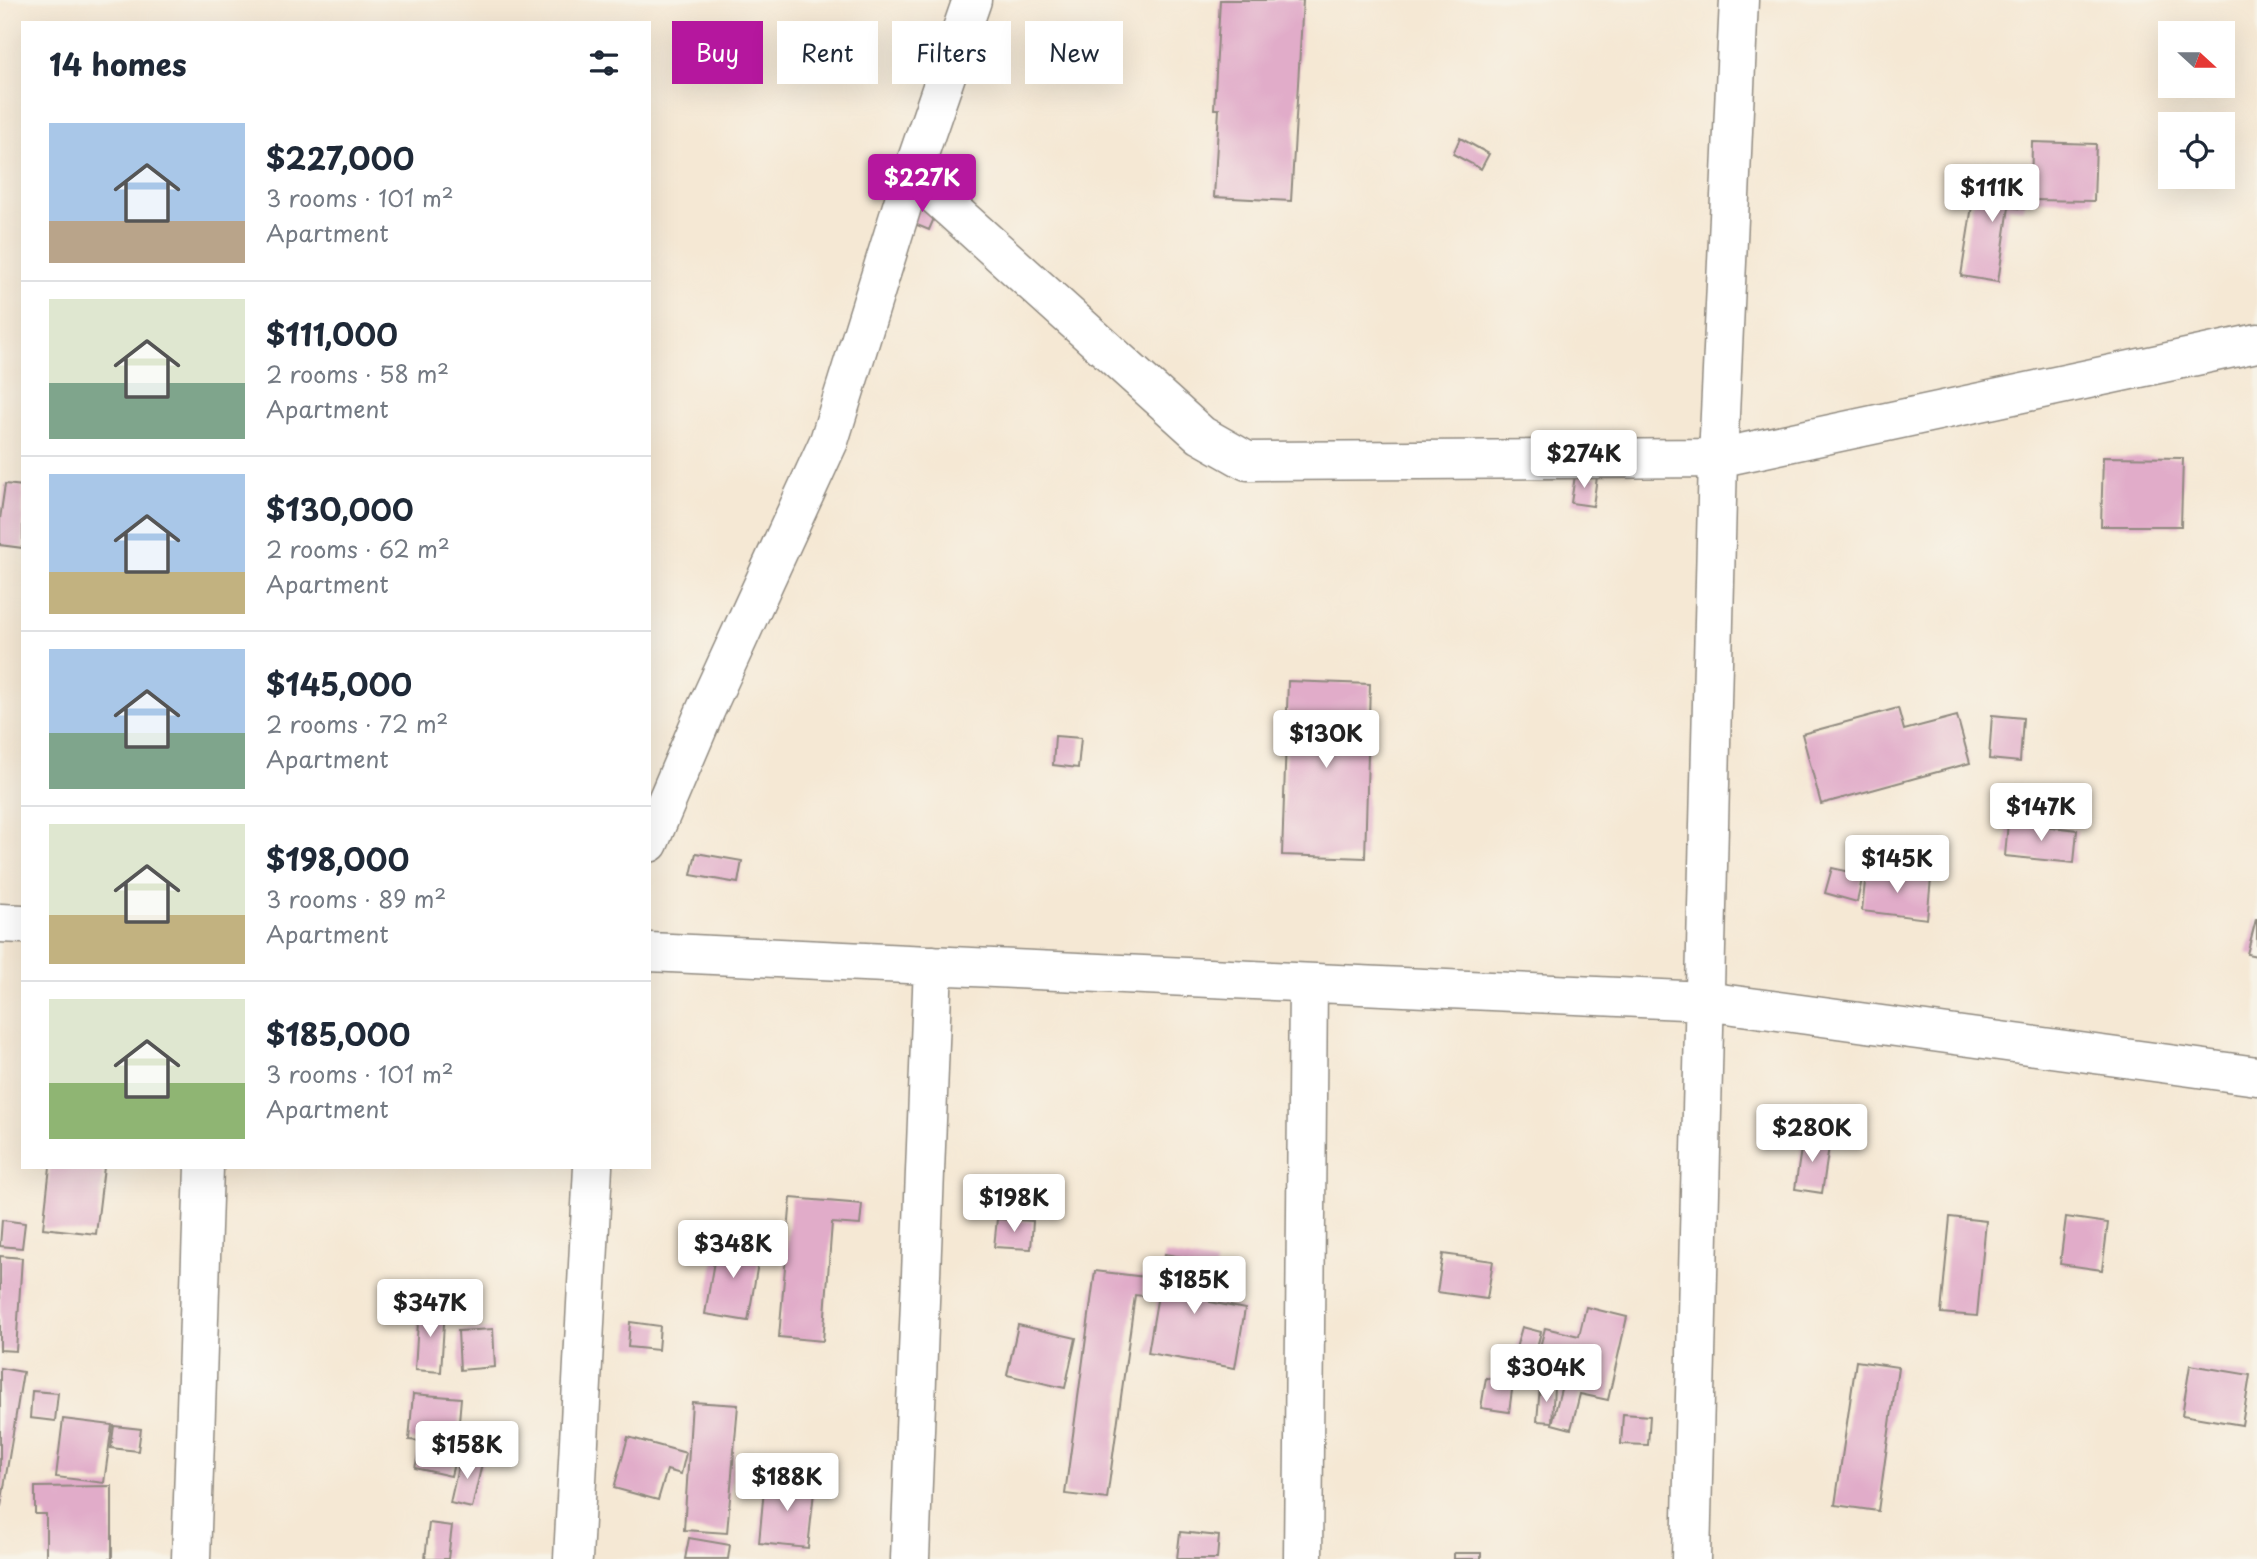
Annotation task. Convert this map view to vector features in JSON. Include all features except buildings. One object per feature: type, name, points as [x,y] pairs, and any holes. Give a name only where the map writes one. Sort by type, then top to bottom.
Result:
[{"type":"street","points":[[651,838],[706,709],[830,441],[912,174],[972,0]]},
{"type":"street","points":[[1691,1559],[1718,458],[1739,0]]},
{"type":"street","points":[[912,174],[1201,435],[1247,461],[1718,458],[2257,343]]},
{"type":"street","points":[[0,923],[21,924]]},
{"type":"street","points":[[651,953],[1705,1001],[2257,1076]]},
{"type":"street","points":[[910,1559],[933,965]]},
{"type":"street","points":[[1303,1559],[1308,982]]},
{"type":"street","points":[[191,1559],[204,1169]]},
{"type":"street","points":[[573,1559],[593,1169]]}]
